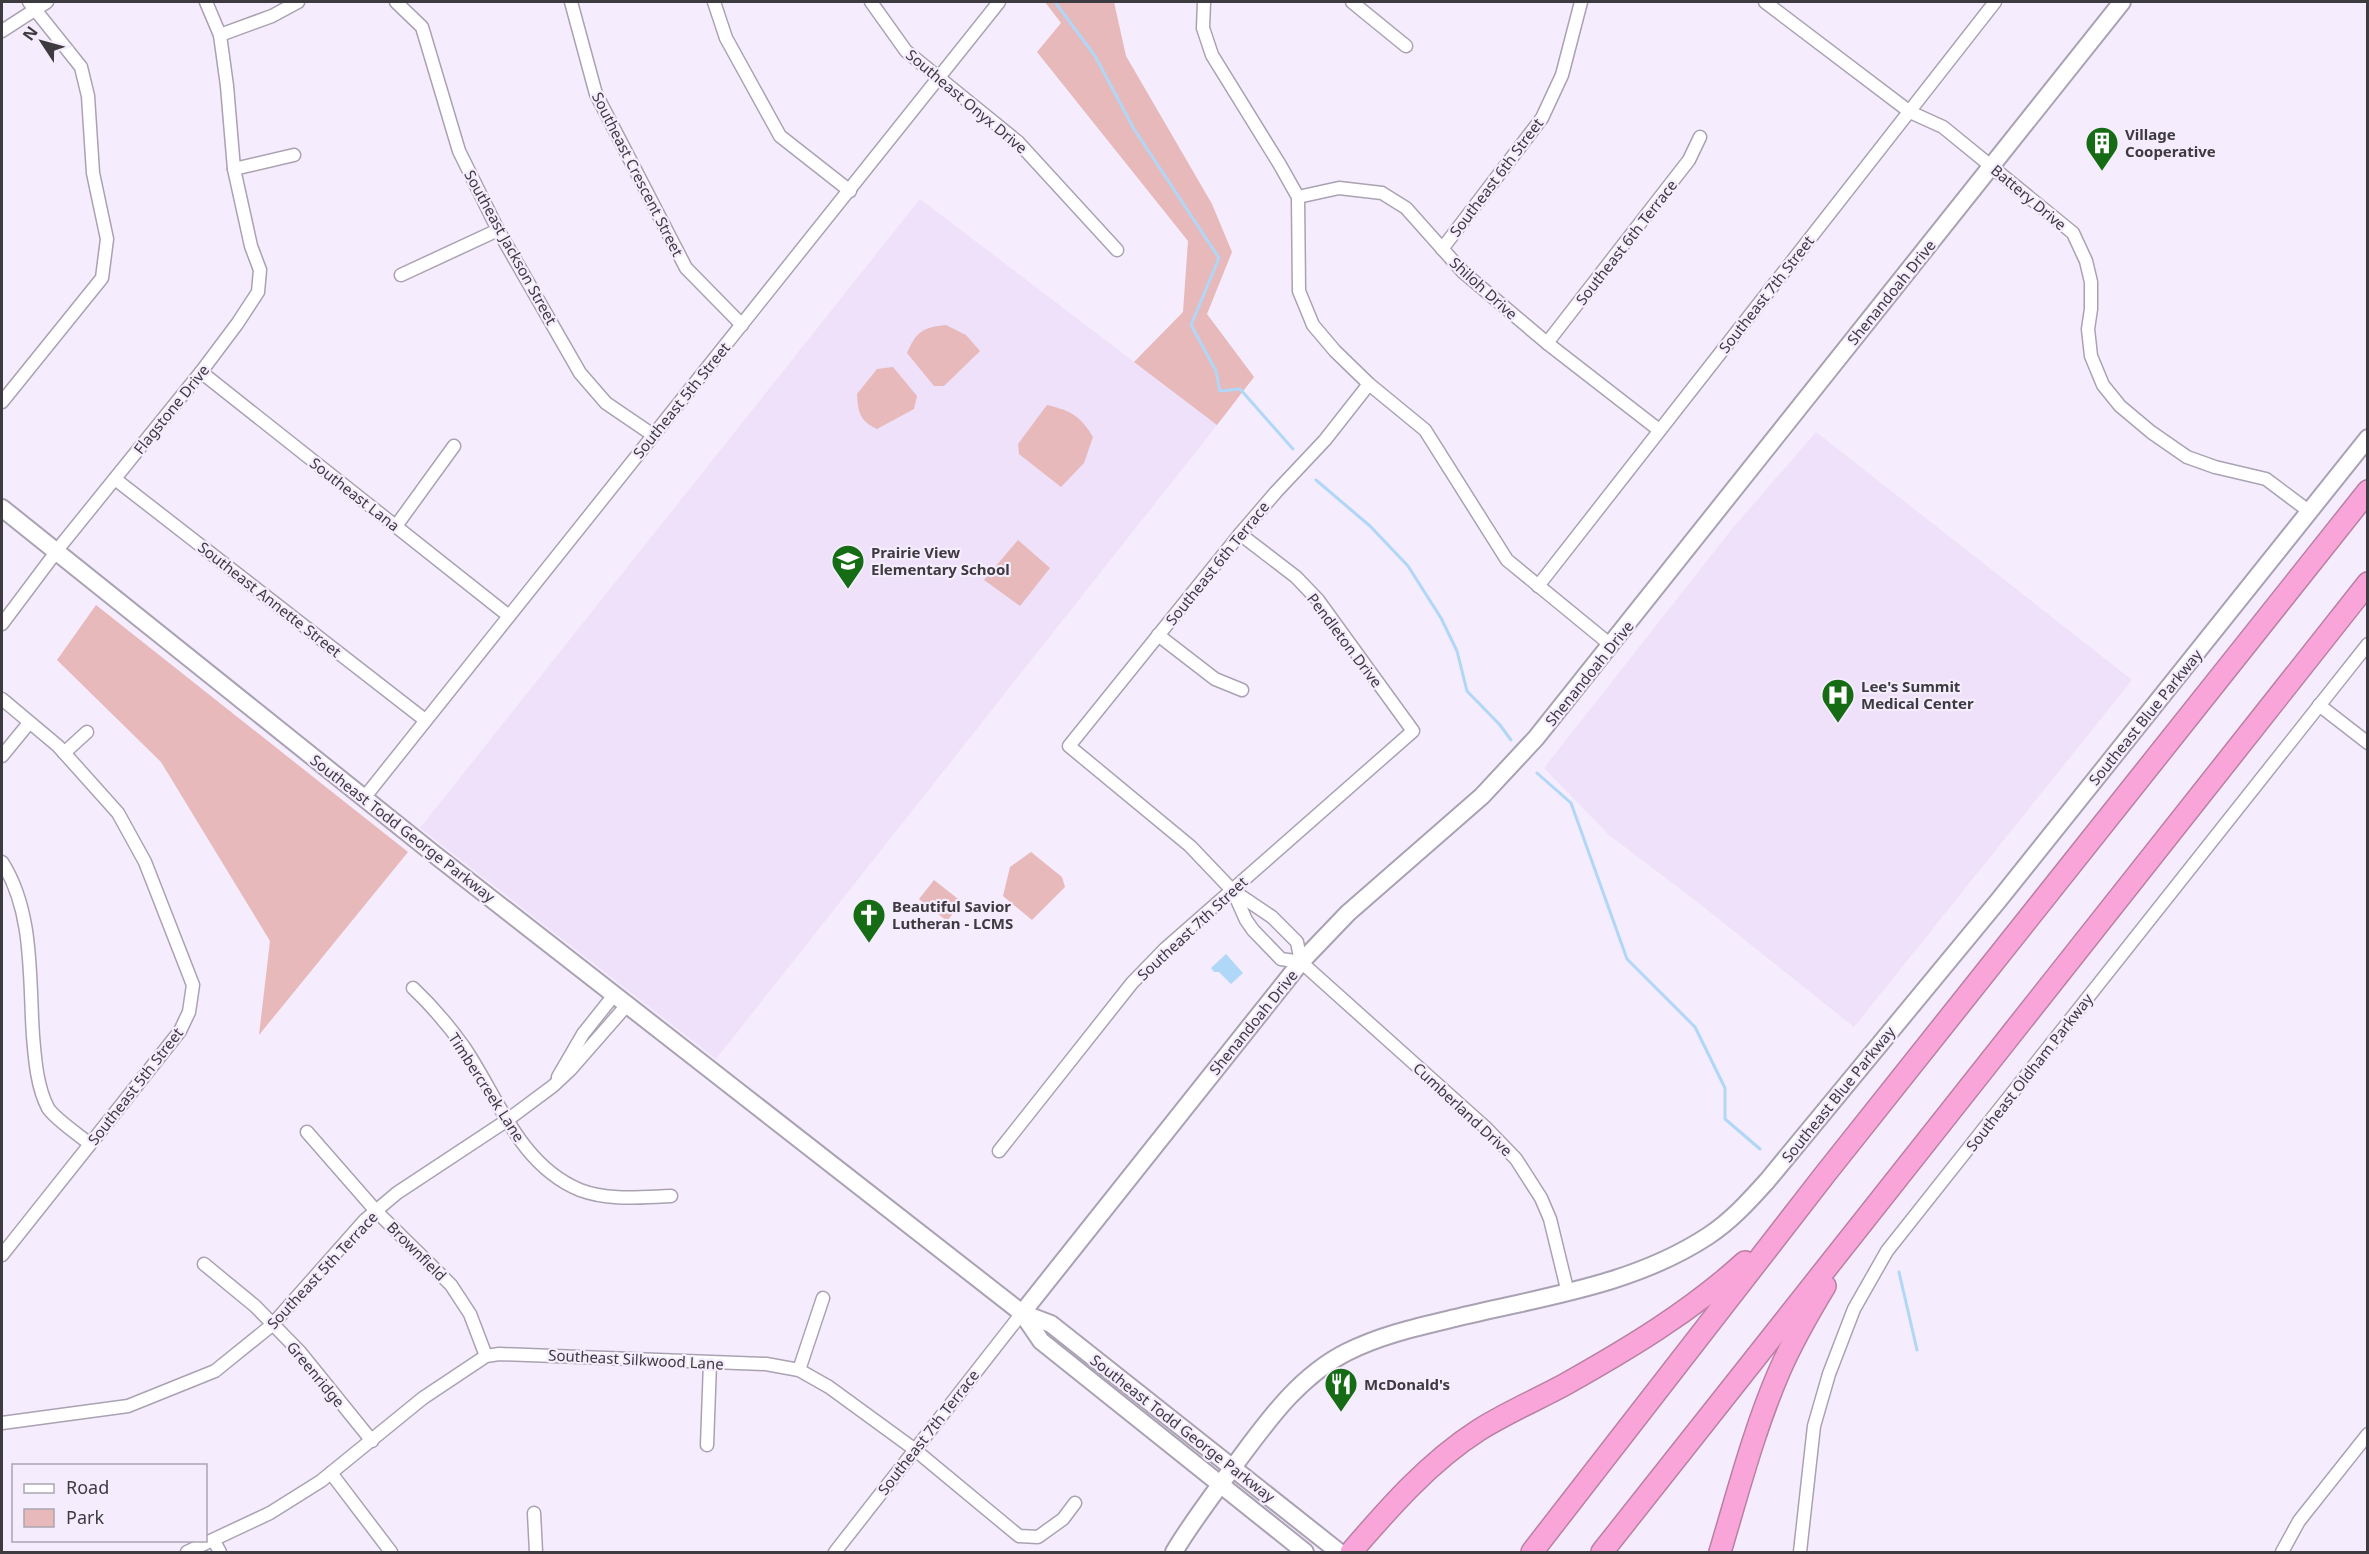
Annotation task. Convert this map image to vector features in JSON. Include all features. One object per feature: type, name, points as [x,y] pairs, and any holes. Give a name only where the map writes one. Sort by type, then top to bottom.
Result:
[{"type":"highway","points":[[1532,1552],[1826,1173],[2367,491]]},
{"type":"highway","points":[[1602,1552],[2367,584]]},
{"type":"highway","points":[[1351,1552],[1433,1464],[1479,1430],[1655,1332],[1715,1289],[1747,1260],[1826,1173]]},
{"type":"highway","points":[[1720,1552],[1749,1454],[1779,1372],[1800,1329],[1829,1279],[1865,1232],[1868,1214]]},
{"type":"street","points":[[2,31],[32,5],[47,2]]},
{"type":"street","points":[[206,2],[220,35],[234,169],[294,155]]},
{"type":"street","points":[[220,35],[272,16],[298,2]]},
{"type":"street","name":"Southeast Jackson Street","points":[[396,2],[422,27],[459,151],[498,230],[580,374],[606,403],[652,435]]},
{"type":"street","name":"Southeast Crescent Street","points":[[572,2],[597,94],[686,268],[742,325]]},
{"type":"street","points":[[714,2],[726,38],[780,136],[850,191]]},
{"type":"street","name":"Southeast Onyx Drive","points":[[871,2],[906,51],[1018,142],[1117,250]]},
{"type":"street","name":"Southeast 5th Street","points":[[364,798],[999,2]]},
{"type":"street","points":[[1204,2],[1203,28],[1212,55],[1298,197],[1299,291],[1313,325],[1335,351],[1369,384],[1425,430],[1507,560],[1612,646]]},
{"type":"street","points":[[1352,2],[1406,46]]},
{"type":"street","name":"Southeast 6th Street","points":[[1442,249],[1542,118],[1562,75],[1581,2]]},
{"type":"street","name":"Battery Drive","points":[[1765,2],[1914,113],[1942,127],[2073,233],[2086,261],[2091,282],[2088,329],[2091,357],[2103,386],[2120,406],[2151,432],[2187,457],[2215,467],[2266,479],[2310,512]]},
{"type":"street","name":"Southeast 7th Street","points":[[1538,586],[1659,430],[1914,113],[1995,2]]},
{"type":"street","name":"Shenandoah Drive","points":[[1022,1313],[1301,962],[1348,913],[1482,796],[1536,738],[1612,646],[1729,495],[2122,2]]},
{"type":"street","points":[[2,402],[102,278],[107,238],[93,173],[88,96],[81,67],[32,5]]},
{"type":"street","name":"Southeast 6th Terrace","points":[[1547,343],[1689,160],[1700,137]]},
{"type":"street","name":"Flagstone Drive","points":[[2,624],[59,548],[201,372],[237,324],[258,291],[260,270],[251,246],[234,169]]},
{"type":"street","name":"Shiloh Drive","points":[[1298,197],[1339,188],[1382,193],[1406,208],[1463,272],[1547,343],[1659,430]]},
{"type":"street","points":[[401,275],[498,230]]},
{"type":"street","name":"Southeast Lana","points":[[201,372],[509,616]]},
{"type":"street","name":"Southeast 6th Terrace","points":[[1069,746],[1240,534],[1325,440],[1369,384]]},
{"type":"street","name":"Southeast Blue Parkway","points":[[1174,1552],[1201,1510],[1286,1399],[1317,1371],[1345,1353],[1384,1335],[1568,1293],[1639,1271],[1669,1258],[1708,1236],[1739,1212],[1998,901],[2367,438]]},
{"type":"street","points":[[396,526],[454,446]]},
{"type":"street","name":"Southeast Annette Street","points":[[115,479],[426,720]]},
{"type":"street","name":"Southeast Todd George Parkway","points":[[2,508],[59,548],[364,798],[807,1146],[1022,1313],[1051,1324],[1339,1552]]},
{"type":"street","name":"Pendleton Drive","points":[[1240,534],[1296,577],[1318,600],[1413,731]]},
{"type":"street","points":[[1158,635],[1215,679],[1242,690]]},
{"type":"street","name":"Southeast Oldham Parkway","points":[[1800,1552],[1815,1426],[1829,1374],[1854,1309],[1887,1251],[2367,644]]},
{"type":"street","name":"Southeast 5th Street","points":[[2,699],[64,753],[118,813],[145,862],[193,984],[189,1012],[180,1031],[2,1255]]},
{"type":"street","points":[[2319,705],[2367,743]]},
{"type":"street","points":[[2,756],[29,723]]},
{"type":"street","name":"Southeast 7th Street","points":[[999,1151],[1132,983],[1165,949],[1413,731]]},
{"type":"street","points":[[64,753],[87,732]]},
{"type":"street","name":"Cumberland Drive","points":[[1069,746],[1190,846],[1233,890],[1272,917],[1297,942],[1301,962]]},
{"type":"street","points":[[2,862],[13,879],[26,928],[34,1053],[40,1090],[49,1110],[90,1144]]},
{"type":"street","name":"Cumberland Drive","points":[[1233,890],[1253,930],[1281,958],[1301,962],[1492,1134],[1516,1159],[1536,1188],[1550,1219],[1568,1293]]},
{"type":"street","name":"Timbercreek Lane","points":[[413,988],[463,1046],[506,1121],[534,1157],[556,1177],[580,1190],[608,1197],[670,1196]]},
{"type":"street","name":"Southeast 5th Terrace","points":[[2,1423],[128,1406],[215,1371],[272,1325],[338,1249],[376,1211],[405,1187],[506,1121],[553,1086],[583,1034],[621,1000]]},
{"type":"street","name":"Brownfield","points":[[307,1132],[376,1211],[451,1285],[470,1314],[486,1356]]},
{"type":"street","name":"Greenridge","points":[[204,1264],[255,1306],[300,1352],[372,1441]]},
{"type":"street","points":[[799,1370],[824,1298]]},
{"type":"street","name":"Southeast Todd George Parkway","points":[[1022,1313],[1041,1341],[1305,1552]]},
{"type":"street","name":"Southeast 7th Terrace","points":[[835,1552],[1022,1313]]},
{"type":"street","name":"Southeast Silkwood Lane","points":[[486,1356],[530,1354],[766,1364],[799,1370],[829,1387],[914,1449],[1019,1536],[1038,1537],[1063,1519],[1075,1503]]},
{"type":"street","points":[[187,1552],[270,1513],[331,1473],[423,1398],[486,1356]]},
{"type":"street","points":[[707,1445],[711,1363]]},
{"type":"street","points":[[2282,1552],[2299,1521],[2367,1434]]},
{"type":"street","points":[[331,1473],[391,1552]]},
{"type":"street","points":[[534,1513],[536,1552]]},
{"type":"street","points":[[214,1541],[220,1552]]},
{"type":"shaded area","name":"Prairie View Elementary School","points":[[920,199],[1217,425],[716,1059],[420,828]]},
{"type":"shaded area","name":"Lee's Summit Medical Center","points":[[1816,432],[2132,680],[1854,1027],[1700,904],[1609,835],[1544,768],[1732,529]]},
{"type":"green space","points":[[1045,2],[1114,2],[1126,56],[1212,204],[1232,252],[1207,314],[1254,377],[1217,425],[1134,362],[1183,312],[1188,241],[1037,52],[1061,23]]},
{"type":"green space","points":[[946,325],[966,335],[980,351],[944,386],[934,386],[907,353],[921,332],[931,327]]},
{"type":"green space","points":[[893,367],[917,396],[914,409],[877,429],[861,416],[857,394],[877,369]]},
{"type":"green space","points":[[1047,405],[1074,415],[1093,437],[1084,463],[1061,487],[1019,454],[1018,444]]},
{"type":"green space","points":[[1018,540],[1050,568],[1020,606],[984,580]]},
{"type":"green space","points":[[96,605],[408,852],[259,1035],[270,941],[161,762],[57,660]]},
{"type":"green space","points":[[1031,852],[1062,877],[1065,887],[1032,920],[1003,896],[1010,867]]},
{"type":"green space","points":[[934,880],[962,902],[947,921],[919,899]]},
{"type":"water","points":[[1226,954],[1243,973],[1231,984],[1219,972],[1214,972],[1211,968]]},
{"type":"waterway","points":[[1055,2],[1095,56],[1134,129],[1219,258],[1191,325],[1216,371],[1220,391],[1240,389],[1293,449]]},
{"type":"waterway","points":[[1316,480],[1370,526],[1408,566],[1441,618],[1457,651],[1467,691],[1500,725],[1511,740]]},
{"type":"waterway","points":[[1537,773],[1571,803],[1627,959],[1695,1027],[1725,1088],[1725,1119],[1760,1149]]},
{"type":"waterway","points":[[1899,1272],[1917,1350]]},
{"type":"place","name":"Village Cooperative","points":[[2102,172]]},
{"type":"place","name":"Prairie View Elementary School","points":[[848,590]]},
{"type":"place","name":"Lee's Summit Medical Center","points":[[1838,724]]},
{"type":"place","name":"Beautiful Savior Lutheran - LCMS","points":[[869,944]]},
{"type":"place","name":"McDonald's","points":[[1341,1413]]}]
